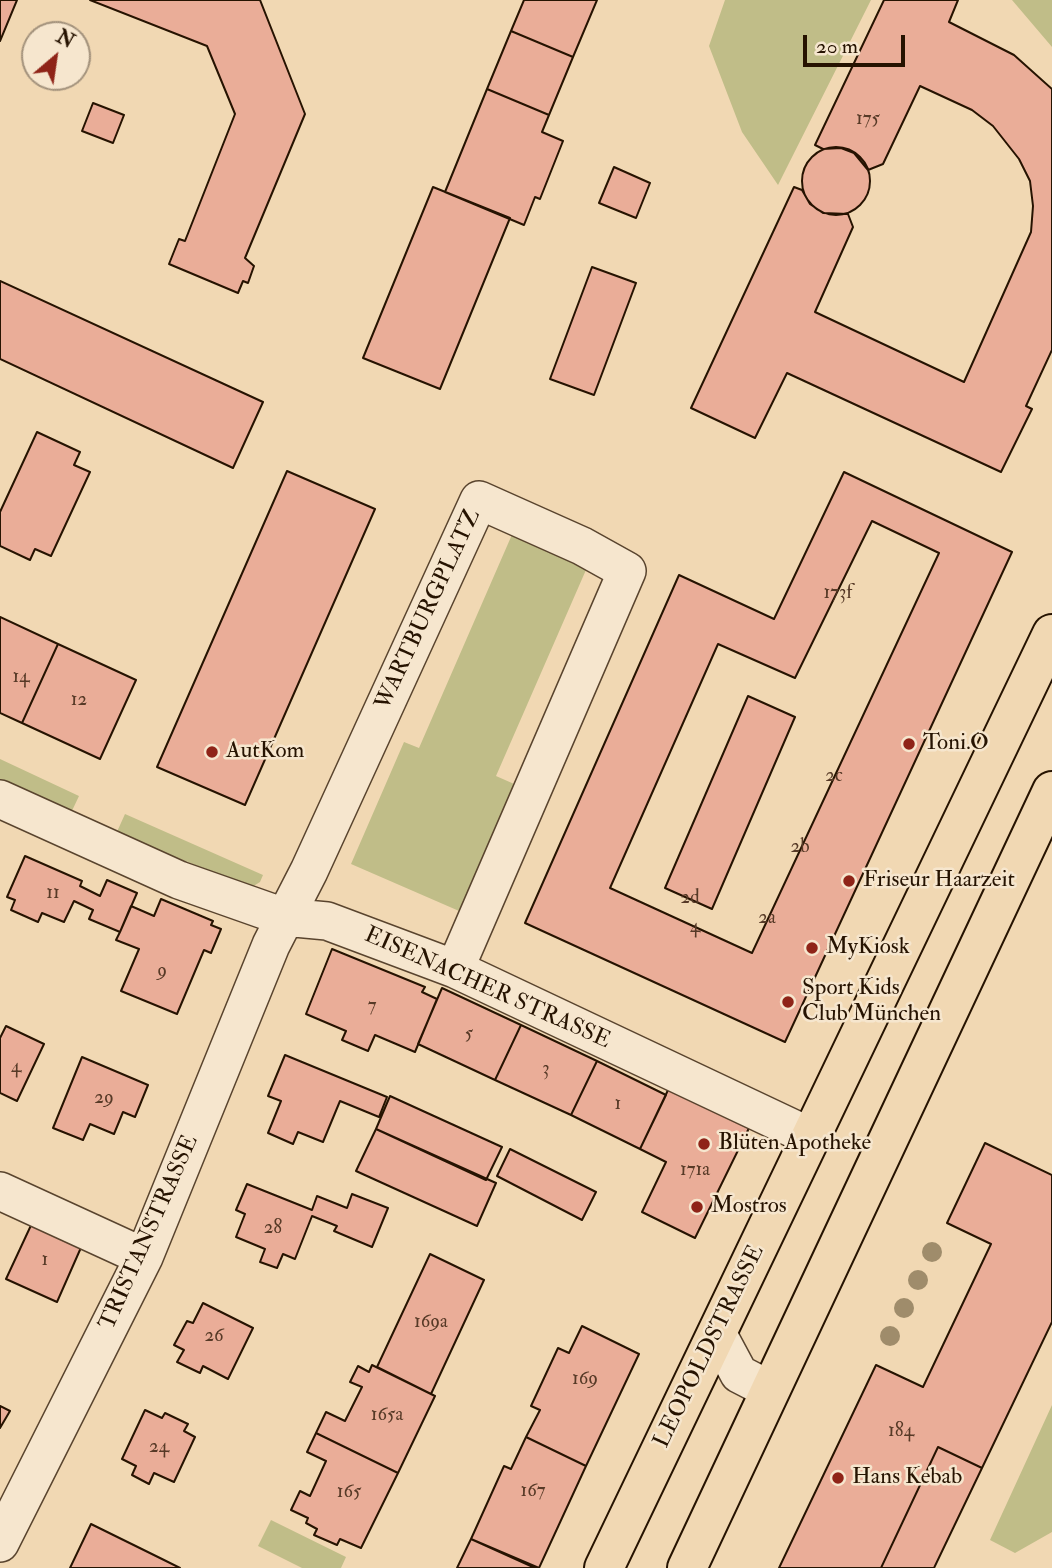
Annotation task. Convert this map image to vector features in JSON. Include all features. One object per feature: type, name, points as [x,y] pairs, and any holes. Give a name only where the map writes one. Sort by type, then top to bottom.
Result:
[{"type":"main road","name":"LEOPOLDSTRASSE","points":[[604,1568],[1052,635]]},
{"type":"main road","points":[[687,1568],[1052,791]]},
{"type":"street","name":"WARTBURGPLATZ","points":[[284,917],[315,859],[479,500],[582,547],[627,571],[455,969]]},
{"type":"street","name":"EISENACHER STRASSE","points":[[0,799],[179,880],[284,917],[327,921],[455,969],[811,1138]]},
{"type":"street","name":"TRISTANSTRASSE","points":[[0,1543],[144,1257],[284,917]]},
{"type":"street","points":[[0,1191],[144,1257]]},
{"type":"street","points":[[717,1332],[739,1374],[770,1390]]},
{"type":"shaded area","points":[[725,0],[871,0],[778,185],[742,132],[709,46]]},
{"type":"shaded area","points":[[1012,0],[1052,0],[1052,47]]},
{"type":"shaded area","points":[[514,530],[589,563],[496,776],[521,787],[466,914],[351,864],[404,742],[419,748]]},
{"type":"shaded area","points":[[0,759],[79,796],[70,815],[0,782]]},
{"type":"shaded area","points":[[125,814],[263,875],[260,882],[252,887],[116,834]]},
{"type":"shaded area","points":[[1052,1405],[1052,1532],[1015,1553],[990,1540]]},
{"type":"shaded area","points":[[271,1520],[346,1557],[341,1568],[302,1568],[258,1546]]},
{"type":"building","points":[[0,0],[17,0],[0,41]]},
{"type":"building","points":[[90,0],[260,0],[305,114],[245,258],[254,266],[248,283],[243,281],[238,293],[169,264],[179,239],[185,241],[235,114],[207,46]]},
{"type":"building","points":[[524,0],[597,0],[573,57],[511,31]]},
{"type":"building","points":[[884,0],[958,0],[949,22],[1014,55],[1052,89],[1052,350],[1026,406],[1032,409],[1001,472],[787,373],[755,438],[691,408],[794,187],[802,190],[810,204],[823,213],[848,214],[853,227],[815,312],[964,382],[1031,232],[1033,206],[1030,181],[1019,159],[993,126],[972,110],[920,86],[883,164],[868,170],[854,153],[841,148],[823,149],[815,145]]},
{"type":"building","points":[[511,31],[573,57],[549,115],[487,89]]},
{"type":"building","points":[[487,89],[549,115],[542,132],[563,141],[540,199],[535,197],[524,225],[445,192]]},
{"type":"building","points":[[93,103],[124,115],[113,143],[82,131]]},
{"type":"building","points":[[836,147],[849,150],[860,157],[867,168],[870,181],[867,194],[860,205],[849,212],[836,215],[823,212],[812,205],[805,194],[802,181],[805,168],[812,157],[823,150]]},
{"type":"building","points":[[614,167],[650,183],[636,218],[599,203]]},
{"type":"building","points":[[433,187],[510,218],[440,389],[363,358]]},
{"type":"building","points":[[592,267],[636,283],[594,395],[550,379]]},
{"type":"building","points":[[0,281],[263,402],[233,468],[0,359]]},
{"type":"building","points":[[37,432],[80,452],[74,465],[90,472],[51,556],[35,549],[30,560],[0,546],[0,512]]},
{"type":"building","points":[[287,471],[375,509],[245,805],[157,767]]},
{"type":"building","points":[[844,472],[1012,552],[785,1042],[525,923],[679,575],[774,619]],"holes":[[[872,521],[939,553],[752,953],[610,888],[718,644],[795,678]]]},
{"type":"building","points":[[0,617],[58,644],[22,723],[0,713]]},
{"type":"building","points":[[58,644],[136,680],[100,759],[22,723]]},
{"type":"building","points":[[748,696],[795,717],[712,909],[665,888]]},
{"type":"building","points":[[25,856],[82,881],[80,886],[100,896],[107,880],[137,893],[120,932],[89,919],[93,910],[74,901],[64,922],[42,913],[38,922],[11,910],[15,900],[7,897]]},
{"type":"building","points":[[161,899],[213,921],[211,925],[221,929],[211,953],[204,950],[177,1014],[121,991],[139,949],[116,940],[131,906],[154,916]]},
{"type":"building","points":[[332,949],[425,987],[422,992],[437,999],[415,1052],[375,1035],[368,1051],[342,1040],[346,1031],[306,1014]]},
{"type":"building","points":[[442,988],[521,1025],[495,1080],[418,1044]]},
{"type":"building","points":[[521,1025],[597,1061],[571,1115],[495,1080]]},
{"type":"building","points":[[6,1026],[44,1044],[17,1101],[0,1093],[0,1038]]},
{"type":"building","points":[[285,1055],[387,1097],[379,1117],[340,1101],[323,1142],[298,1132],[293,1144],[268,1133],[281,1101],[268,1096]]},
{"type":"building","points":[[82,1057],[148,1085],[135,1117],[123,1112],[114,1134],[90,1124],[83,1140],[53,1128]]},
{"type":"building","points":[[597,1061],[666,1095],[640,1149],[571,1115]]},
{"type":"building","points":[[669,1088],[749,1128],[695,1238],[642,1212],[666,1162],[640,1149]]},
{"type":"building","points":[[390,1096],[502,1147],[486,1180],[376,1129]]},
{"type":"building","points":[[376,1129],[496,1183],[477,1226],[356,1171]]},
{"type":"building","points":[[985,1143],[1052,1175],[1052,1322],[982,1468],[938,1447],[881,1568],[779,1568],[876,1365],[923,1387],[991,1244],[947,1223]]},
{"type":"building","points":[[510,1149],[596,1192],[582,1220],[497,1176]]},
{"type":"building","points":[[247,1184],[312,1210],[317,1196],[347,1208],[352,1194],[388,1208],[372,1247],[334,1231],[337,1226],[312,1216],[295,1259],[283,1254],[277,1268],[260,1262],[265,1249],[236,1237],[245,1214],[236,1210]]},
{"type":"building","points":[[33,1221],[83,1243],[57,1302],[6,1279]]},
{"type":"building","points":[[430,1254],[484,1280],[431,1394],[377,1367]]},
{"type":"building","points":[[203,1303],[253,1328],[228,1379],[203,1366],[200,1373],[177,1362],[184,1350],[174,1345],[187,1321],[193,1323]]},
{"type":"building","points":[[582,1326],[639,1354],[586,1466],[526,1437],[540,1410],[531,1406],[558,1348],[569,1353]]},
{"type":"building","points":[[372,1365],[435,1396],[398,1473],[316,1433],[326,1412],[345,1421],[362,1387],[350,1382],[358,1366],[369,1372]]},
{"type":"building","points":[[0,1406],[10,1411],[0,1428]]},
{"type":"building","points":[[145,1410],[162,1418],[165,1413],[188,1424],[184,1431],[195,1437],[174,1482],[154,1473],[149,1484],[132,1475],[136,1466],[122,1459]]},
{"type":"building","points":[[316,1433],[398,1473],[361,1548],[340,1539],[337,1545],[314,1535],[317,1529],[306,1523],[308,1518],[291,1510],[300,1491],[310,1496],[326,1461],[307,1452]]},
{"type":"building","points":[[526,1437],[586,1466],[539,1568],[471,1539],[504,1466],[511,1469]]},
{"type":"building","points":[[938,1447],[982,1468],[934,1568],[881,1568]]},
{"type":"building","points":[[91,1524],[162,1559],[180,1568],[70,1568]]},
{"type":"building","points":[[471,1539],[535,1568],[457,1568]]},
{"type":"place","name":"Toni.O","points":[[909,744]]},
{"type":"place","name":"AutKom","points":[[212,752]]},
{"type":"place","name":"Friseur Haarzeit","points":[[849,881]]},
{"type":"place","name":"MyKiosk","points":[[812,948]]},
{"type":"place","name":"Sport Kids Club München","points":[[788,1002]]},
{"type":"place","name":"Blüten Apotheke","points":[[704,1144]]},
{"type":"place","name":"Mostros","points":[[697,1207]]},
{"type":"place","name":"Hans Kebab","points":[[838,1478]]}]
